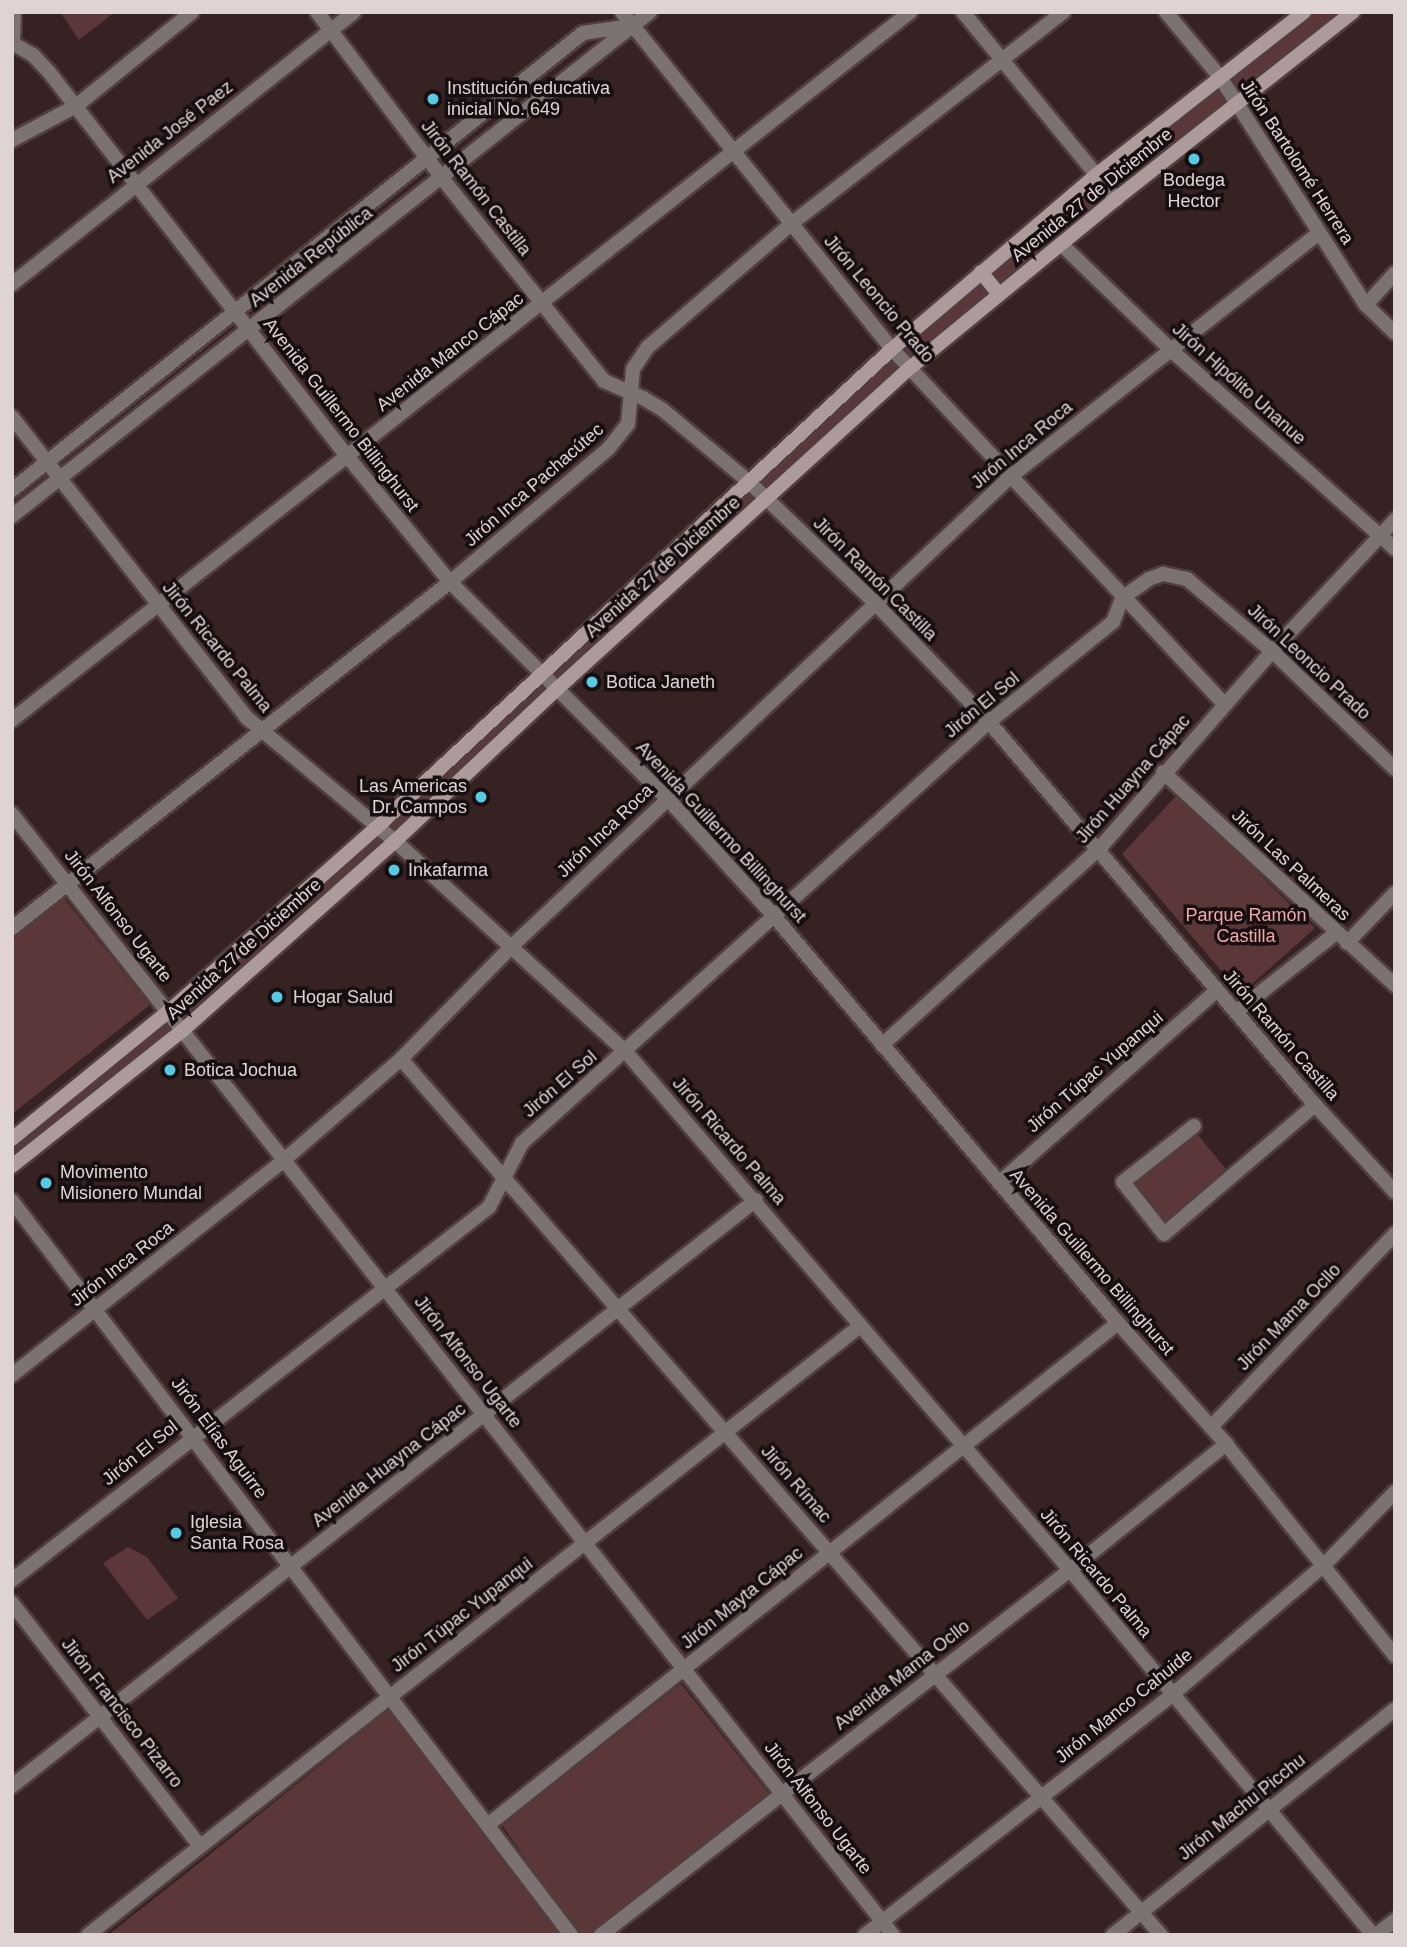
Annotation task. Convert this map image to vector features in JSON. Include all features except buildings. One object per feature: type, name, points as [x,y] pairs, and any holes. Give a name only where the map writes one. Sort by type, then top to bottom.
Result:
[{"type":"street","name":"Avenida Guillermo Billinghurst","points":[[14,12],[13,43],[33,55],[76,106],[348,457],[450,582],[667,798],[774,916],[1118,1323],[1226,1444],[1395,1656]]},
{"type":"street","points":[[12,140],[76,106],[192,12]]},
{"type":"street","name":"Jirón Ramón Castilla","points":[[317,12],[427,159],[604,381],[663,410],[748,481],[875,603],[989,722],[1315,1105],[1395,1192]]},
{"type":"street","name":"Avenida José Paez","points":[[12,284],[354,12]]},
{"type":"street","name":"Jirón Leoncio Prado","points":[[622,12],[892,349],[1224,704]]},
{"type":"street","name":"Avenida República","points":[[12,516],[650,12]]},
{"type":"street","name":"Avenida Manco Cápac","points":[[12,720],[910,12]]},
{"type":"street","points":[[963,12],[1115,199]]},
{"type":"street","name":"Jirón Inca Pachacútec","points":[[12,928],[450,582],[616,442],[628,424],[629,391],[634,369],[648,347],[792,224],[1063,12]]},
{"type":"street","name":"Jirón Bartolomé Herrera","points":[[1166,12],[1220,77],[1366,305],[1395,333]]},
{"type":"street","name":"Avenida 27 de Diciembre","points":[[12,1139],[169,1012],[377,827],[892,349],[1095,176],[1304,12]]},
{"type":"street","name":"Avenida 27 de Diciembre","points":[[12,1166],[183,1030],[395,841],[558,688],[910,368],[1115,199],[1353,12]]},
{"type":"street","name":"Avenida República","points":[[12,490],[583,33],[632,26]]},
{"type":"street","name":"Jirón Inca Roca","points":[[12,1375],[284,1160],[401,1059],[512,946],[1010,477],[1320,233]]},
{"type":"street","name":"Jirón Hipólito Unanue","points":[[1061,244],[1171,350],[1395,549]]},
{"type":"street","points":[[981,272],[999,294]]},
{"type":"street","points":[[1366,305],[1395,273]]},
{"type":"street","name":"Jirón Ricardo Palma","points":[[12,417],[246,717],[395,841],[626,1052],[756,1200],[962,1447],[1070,1570],[1374,1935]]},
{"type":"street","name":"Jirón Huayna Cápac","points":[[882,1045],[1098,850],[1224,704],[1395,520]]},
{"type":"street","name":"Jirón Leoncio Prado","points":[[1122,598],[1149,579],[1163,574],[1187,579],[1272,651],[1395,769]]},
{"type":"street","name":"Jirón El Sol","points":[[12,1580],[193,1435],[489,1207],[522,1143],[989,722],[1113,622],[1122,598]]},
{"type":"street","name":"Jirón Las Palmeras","points":[[1163,772],[1395,985]]},
{"type":"street","name":"Jirón Alfonso Ugarte","points":[[12,814],[69,883],[892,1935]]},
{"type":"street","points":[[1347,943],[1395,893]]},
{"type":"street","points":[[1236,1012],[1336,933]]},
{"type":"street","name":"Jirón Túpac Yupanqui","points":[[999,1183],[1217,990]]},
{"type":"street","name":"Jirón Rímac","points":[[401,1059],[1161,1935]]},
{"type":"street","points":[[1194,1126],[1123,1182],[1164,1234],[1315,1105]]},
{"type":"street","name":"Avenida Huayna Cápac","points":[[12,1786],[756,1200]]},
{"type":"street","name":"Jirón Elías Aguirre","points":[[12,1201],[193,1435],[571,1935]]},
{"type":"street","name":"Jirón Mama Ocllo","points":[[1211,1427],[1395,1234]]},
{"type":"street","name":"Jirón Mayta Cápac","points":[[489,1824],[1118,1323]]},
{"type":"street","name":"Jirón Túpac Yupanqui","points":[[88,1935],[860,1326]]},
{"type":"street","name":"Avenida Mama Ocllo","points":[[601,1935],[934,1673],[1070,1570],[1226,1444]]},
{"type":"street","name":"Jirón Manco Cahuide","points":[[864,1935],[1173,1693],[1323,1566],[1395,1492]]},
{"type":"street","name":"Jirón Francisco Pizarro","points":[[12,1603],[200,1846]]},
{"type":"street","name":"Jirón Machu Picchu","points":[[1113,1935],[1395,1709]]},
{"type":"street","points":[[1374,1935],[1395,1920]]},
{"type":"green space","points":[[60,12],[115,12],[79,40]]},
{"type":"green space","points":[[1312,12],[1346,12],[1239,96],[1227,79]]},
{"type":"green space","points":[[1218,85],[1230,103],[909,363],[897,348],[1096,180]]},
{"type":"green space","points":[[890,355],[900,370],[766,494],[754,481]]},
{"type":"green space","points":[[748,488],[757,500],[559,681],[551,672]]},
{"type":"green space","points":[[544,680],[551,689],[395,835],[384,826]]},
{"type":"green space","name":"Parque Ramón Castilla","points":[[1177,795],[1315,928],[1241,994],[1122,854]]},
{"type":"green space","points":[[378,833],[387,842],[185,1022],[176,1011]]},
{"type":"green space","points":[[64,898],[150,1005],[12,1114],[12,940]]},
{"type":"green space","points":[[169,1018],[175,1028],[12,1159],[12,1146]]},
{"type":"green space","points":[[1194,1130],[1229,1173],[1164,1225],[1129,1182]]},
{"type":"green space","points":[[128,1547],[147,1557],[178,1598],[147,1620],[103,1563]]},
{"type":"green space","points":[[681,1684],[769,1794],[590,1935],[578,1935],[502,1825]]},
{"type":"green space","points":[[392,1707],[561,1935],[108,1935],[208,1856]]},
{"type":"place","name":"Institución educativa inicial No. 649","points":[[433,99]]},
{"type":"place","name":"Bodega Hector","points":[[1194,159]]},
{"type":"place","name":"Botica Janeth","points":[[592,682]]},
{"type":"place","name":"Las Americas Dr. Campos","points":[[481,797]]},
{"type":"place","name":"Inkafarma","points":[[394,870]]},
{"type":"place","name":"Hogar Salud","points":[[277,997]]},
{"type":"place","name":"Botica Jochua","points":[[170,1070]]},
{"type":"place","name":"Movimento Misionero Mundal","points":[[46,1183]]},
{"type":"place","name":"Iglesia Santa Rosa","points":[[176,1533]]}]
